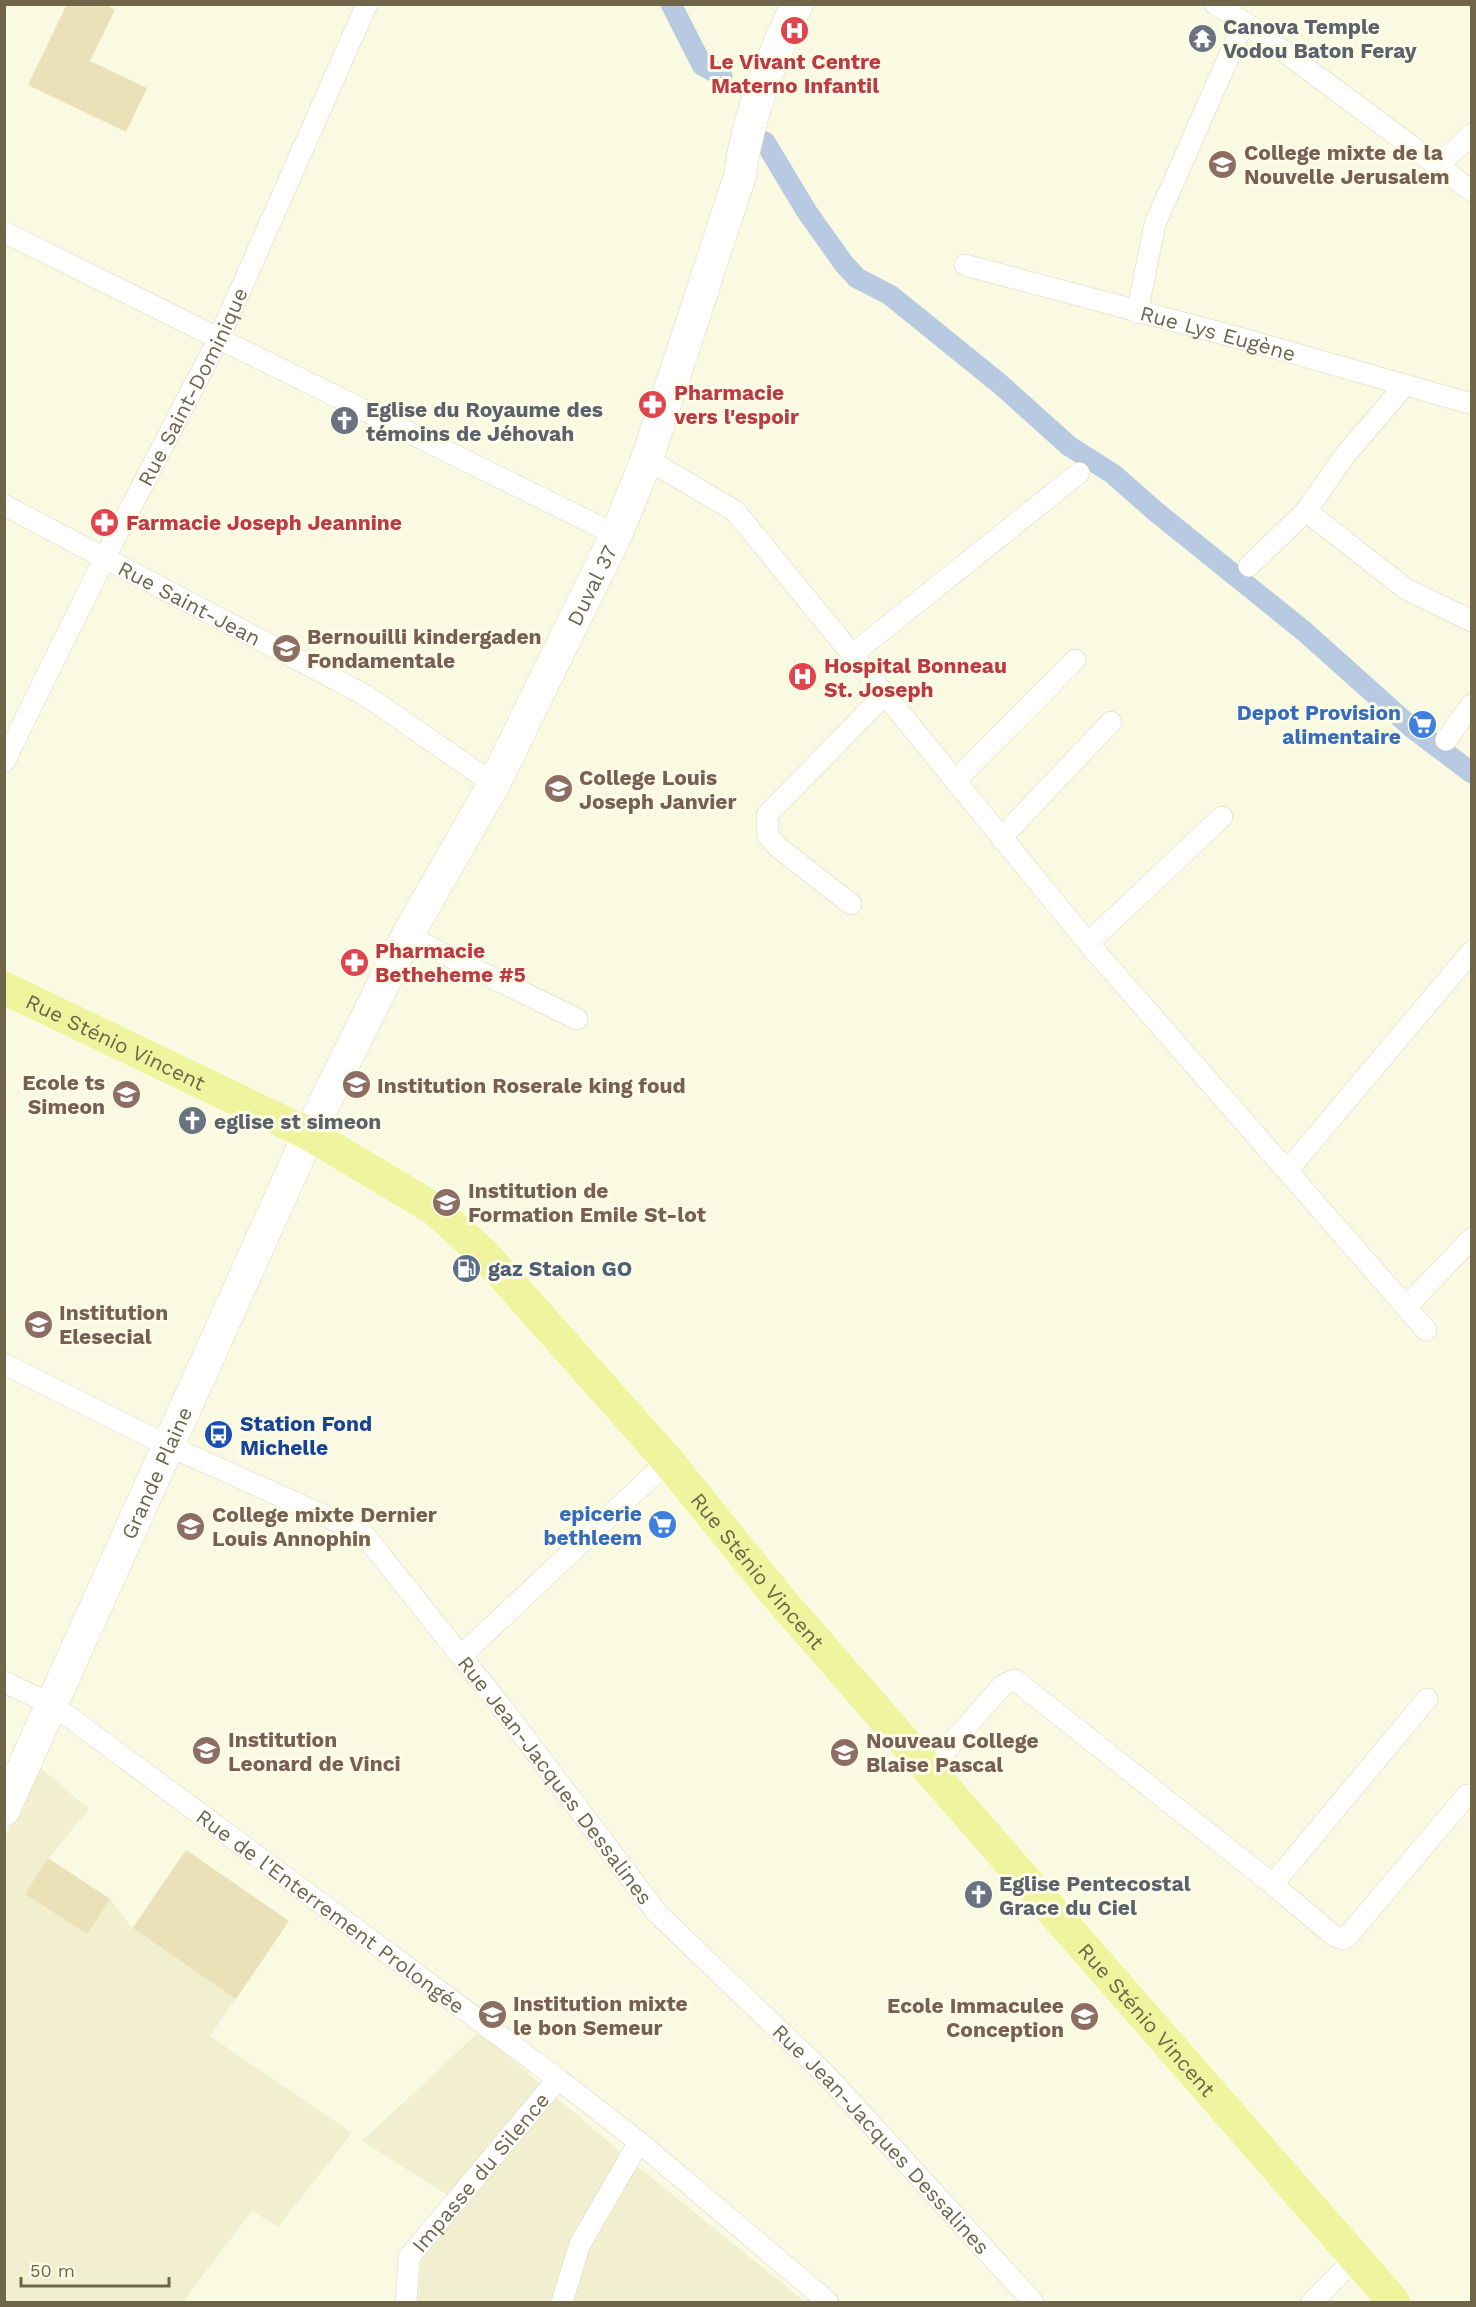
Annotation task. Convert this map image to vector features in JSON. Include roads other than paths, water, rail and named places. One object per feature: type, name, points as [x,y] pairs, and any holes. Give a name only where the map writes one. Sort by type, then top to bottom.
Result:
[{"type":"main road","name":"Rue Sténio Vincent","points":[[4,988],[309,1134],[433,1208],[483,1253],[668,1461],[778,1597],[1394,2302]]},
{"type":"street","name":"Rue Saint-Dominique","points":[[4,762],[105,557],[219,338],[367,4]]},
{"type":"street","name":"Duval 37","points":[[309,1134],[407,936],[494,783],[616,535],[646,459],[740,176],[744,144],[781,37],[797,4]]},
{"type":"street","points":[[1137,313],[1155,224],[1230,10],[1472,191]]},
{"type":"street","points":[[1437,167],[1472,134]]},
{"type":"street","points":[[4,232],[616,535]]},
{"type":"street","name":"Rue Lys Eugène","points":[[964,265],[1137,313],[1244,339],[1472,404]]},
{"type":"street","points":[[1249,566],[1306,511],[1346,454],[1405,385]]},
{"type":"street","points":[[646,459],[735,511],[854,653],[1088,943],[1426,1330]]},
{"type":"street","points":[[854,653],[1079,473]]},
{"type":"street","name":"Rue Saint-Jean","points":[[4,505],[365,695],[494,783]]},
{"type":"street","points":[[1306,511],[1406,589],[1472,621]]},
{"type":"street","points":[[955,781],[1075,660]]},
{"type":"street","points":[[851,904],[779,848],[768,836],[767,815],[886,693]]},
{"type":"street","points":[[1446,740],[1472,704]]},
{"type":"street","points":[[1001,838],[1111,722]]},
{"type":"street","points":[[1088,943],[1222,817]]},
{"type":"street","points":[[407,936],[578,1019]]},
{"type":"street","points":[[1287,1171],[1472,951]]},
{"type":"street","name":"Grande Plaine","points":[[4,1810],[53,1706],[167,1445],[309,1134]]},
{"type":"street","points":[[1406,1307],[1472,1238]]},
{"type":"street","name":"Rue Jean-Jacques Dessalines","points":[[4,1364],[167,1445],[363,1533],[461,1656],[657,1913],[829,2078],[1033,2302]]},
{"type":"street","points":[[461,1656],[668,1461]]},
{"type":"street","points":[[928,1770],[1004,1685],[1015,1680],[1273,1884],[1333,1935],[1342,1939],[1347,1937],[1467,1795]]},
{"type":"street","name":"Rue de l'Enterrement Prolongée","points":[[4,1682],[53,1706],[558,2079],[639,2142],[828,2302]]},
{"type":"street","points":[[1273,1884],[1427,1699]]},
{"type":"street","name":"Impasse du Silence","points":[[405,2302],[409,2257],[558,2079]]},
{"type":"street","points":[[562,2302],[579,2244],[639,2142]]},
{"type":"street","points":[[1312,2302],[1355,2259]]},
{"type":"waterway","points":[[671,4],[702,65],[722,76]]},
{"type":"waterway","points":[[765,142],[807,212],[844,264],[857,278],[890,295],[1000,384],[1069,446],[1113,474],[1155,511],[1305,632],[1411,727],[1472,773]]},
{"type":"place","name":"Le Vivant Centre Materno Infantil","points":[[795,30]]},
{"type":"place","name":"Canova Temple Vodou Baton Feray","points":[[1202,38]]},
{"type":"place","name":"College mixte de la Nouvelle Jerusalem","points":[[1223,164]]},
{"type":"place","name":"Pharmacie vers l'espoir","points":[[653,404]]},
{"type":"place","name":"Eglise du Royaume des témoins de Jéhovah","points":[[345,421]]},
{"type":"place","name":"Farmacie Joseph Jeannine","points":[[105,522]]},
{"type":"place","name":"Bernouilli kindergaden Fondamentale","points":[[286,648]]},
{"type":"place","name":"Hospital Bonneau St. Joseph","points":[[803,677]]},
{"type":"place","name":"Depot Provision alimentaire","points":[[1422,724]]},
{"type":"place","name":"College Louis Joseph Janvier","points":[[558,789]]},
{"type":"place","name":"Pharmacie Betheheme #5","points":[[354,962]]},
{"type":"place","name":"Institution Roserale king foud","points":[[356,1085]]},
{"type":"place","name":"Ecole ts Simeon","points":[[126,1094]]},
{"type":"place","name":"eglise st simeon","points":[[193,1121]]},
{"type":"place","name":"Institution de Formation Emile St-lot","points":[[447,1202]]},
{"type":"place","name":"gaz Staion GO","points":[[467,1268]]},
{"type":"place","name":"Institution Elesecial","points":[[38,1324]]},
{"type":"place","name":"Station Fond Michelle","points":[[219,1435]]},
{"type":"place","name":"epicerie bethleem","points":[[663,1525]]},
{"type":"place","name":"College mixte Dernier Louis Annophin","points":[[191,1526]]},
{"type":"place","name":"Institution Leonard de Vinci","points":[[207,1751]]},
{"type":"place","name":"Nouveau College Blaise Pascal","points":[[845,1752]]},
{"type":"place","name":"Eglise Pentecostal Grace du Ciel","points":[[978,1895]]},
{"type":"place","name":"Institution mixte le bon Semeur","points":[[492,2015]]},
{"type":"place","name":"Ecole Immaculee Conception","points":[[1085,2017]]}]
